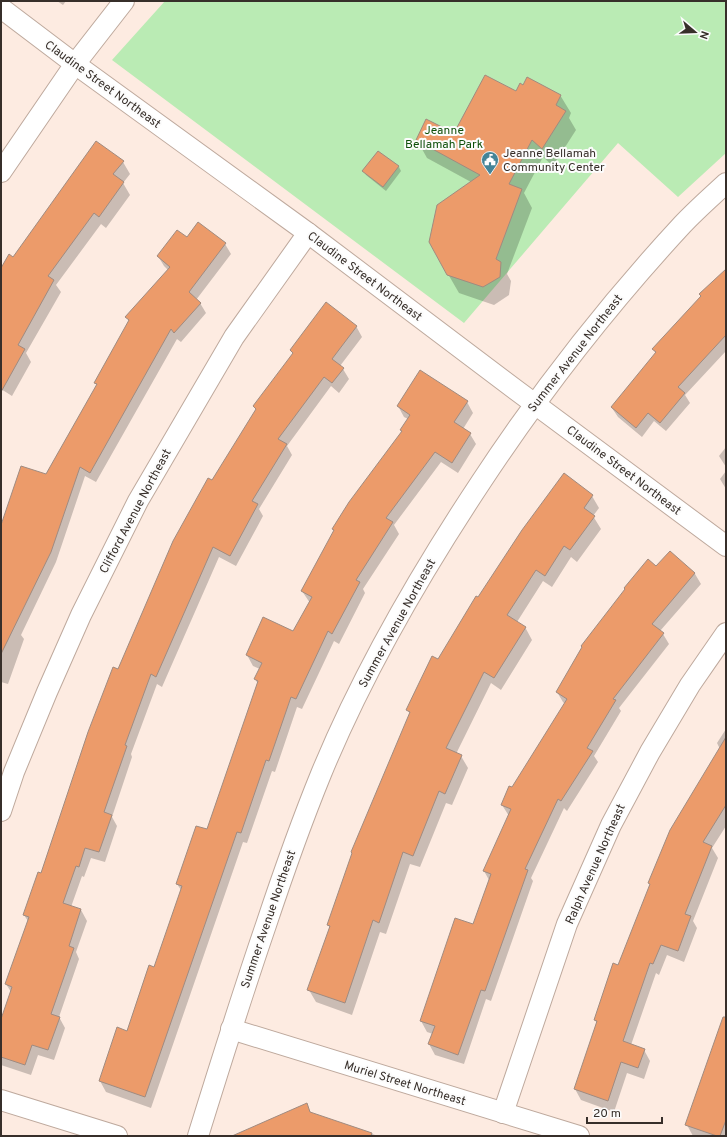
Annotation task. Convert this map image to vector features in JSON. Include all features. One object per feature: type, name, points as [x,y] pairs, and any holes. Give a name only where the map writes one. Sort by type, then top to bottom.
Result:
[{"type":"street","points":[[1,172],[75,64],[124,1]]},
{"type":"street","name":"Claudine Street Northeast","points":[[1,8],[75,64],[308,233],[534,404],[726,546]]},
{"type":"street","name":"Summer Avenue Northeast","points":[[198,1136],[231,1028],[293,846],[322,772],[358,693],[402,611],[444,539],[534,404],[594,326],[683,224],[726,183]]},
{"type":"street","name":"Clifford Avenue Northeast","points":[[1,811],[14,772],[81,615],[138,501],[234,337],[308,233]]},
{"type":"street","name":"Ralph Avenue Northeast","points":[[503,1113],[567,924],[611,825],[650,752],[690,685],[726,633]]},
{"type":"street","name":"Muriel Street Northeast","points":[[231,1028],[579,1136]]},
{"type":"street","points":[[1,1100],[117,1136]]},
{"type":"green space","name":"Jeanne Bellamah Park","points":[[165,1],[726,1],[726,153],[678,197],[618,143],[464,323],[112,60]]},
{"type":"building","name":"Jeanne Bellamah Community Center","points":[[485,75],[516,91],[520,83],[523,85],[527,77],[561,95],[556,105],[566,111],[542,149],[532,140],[509,184],[522,189],[496,259],[501,262],[500,277],[483,287],[447,275],[429,242],[437,205],[480,175],[416,140],[426,119],[454,133]]},
{"type":"building","points":[[96,141],[124,161],[113,174],[124,182],[99,217],[94,213],[48,276],[54,280],[18,345],[25,349],[1,392],[1,268],[9,254],[13,257]]},
{"type":"building","points":[[378,151],[399,166],[383,187],[362,171]]},
{"type":"building","points":[[198,222],[226,243],[189,292],[201,303],[174,333],[171,329],[90,473],[80,467],[51,552],[1,654],[1,525],[21,466],[46,474],[97,384],[94,383],[129,320],[125,317],[170,267],[157,256],[177,230],[187,237]]},
{"type":"building","points":[[726,269],[726,335],[678,387],[685,393],[660,423],[648,413],[636,428],[611,407],[656,352],[652,349],[701,296],[699,294]]},
{"type":"building","points":[[326,302],[357,326],[332,359],[344,368],[332,383],[324,377],[278,439],[287,444],[252,501],[258,504],[230,556],[213,547],[156,677],[151,674],[125,745],[127,746],[104,812],[112,815],[99,852],[85,848],[79,867],[76,866],[63,903],[81,909],[69,946],[74,948],[51,1014],[60,1017],[48,1050],[32,1045],[25,1065],[1,1057],[1,1019],[12,987],[5,984],[29,917],[23,915],[38,872],[41,873],[88,732],[113,667],[118,669],[173,541],[208,478],[212,480],[256,409],[253,406],[293,353],[290,350]]},
{"type":"building","points":[[420,370],[468,401],[454,422],[471,433],[452,463],[435,452],[386,518],[393,522],[356,580],[360,582],[332,634],[328,631],[296,699],[291,697],[269,761],[266,760],[241,833],[237,832],[145,1097],[99,1081],[117,1027],[127,1031],[149,965],[154,967],[182,886],[176,884],[196,826],[207,829],[258,681],[254,679],[262,663],[246,655],[263,617],[293,631],[312,597],[301,591],[334,530],[332,529],[349,502],[402,431],[400,430],[410,415],[397,406]]},
{"type":"building","points":[[564,473],[593,495],[584,508],[595,516],[570,550],[564,546],[545,576],[536,570],[507,615],[526,627],[494,678],[484,672],[446,748],[462,755],[445,794],[439,791],[413,856],[403,852],[379,923],[373,920],[345,1003],[307,990],[330,926],[327,925],[352,853],[351,852],[410,712],[406,710],[432,656],[438,659],[476,596],[478,597],[522,530]]},
{"type":"building","points":[[670,551],[695,573],[652,624],[664,633],[613,699],[616,700],[587,748],[593,751],[561,801],[558,799],[525,869],[528,870],[485,991],[481,990],[458,1055],[428,1044],[435,1026],[420,1021],[455,918],[473,924],[491,874],[483,871],[511,809],[501,805],[509,786],[512,787],[567,699],[556,692],[582,647],[581,646],[625,589],[624,588],[648,559],[656,566]]},
{"type":"building","points":[[726,737],[726,805],[703,842],[712,846],[685,914],[691,916],[678,951],[661,945],[653,964],[650,963],[623,1041],[645,1049],[638,1068],[621,1062],[608,1101],[574,1089],[597,1021],[594,1020],[613,963],[618,965],[650,884],[648,883],[670,830]]},
{"type":"building","points":[[723,1017],[726,1017],[726,1120],[720,1136],[717,1136],[685,1125]]},
{"type":"building","points":[[307,1103],[310,1112],[372,1133],[371,1136],[232,1136]]},
{"type":"place","name":"Jeanne Bellamah Community Center","points":[[490,175]]}]
